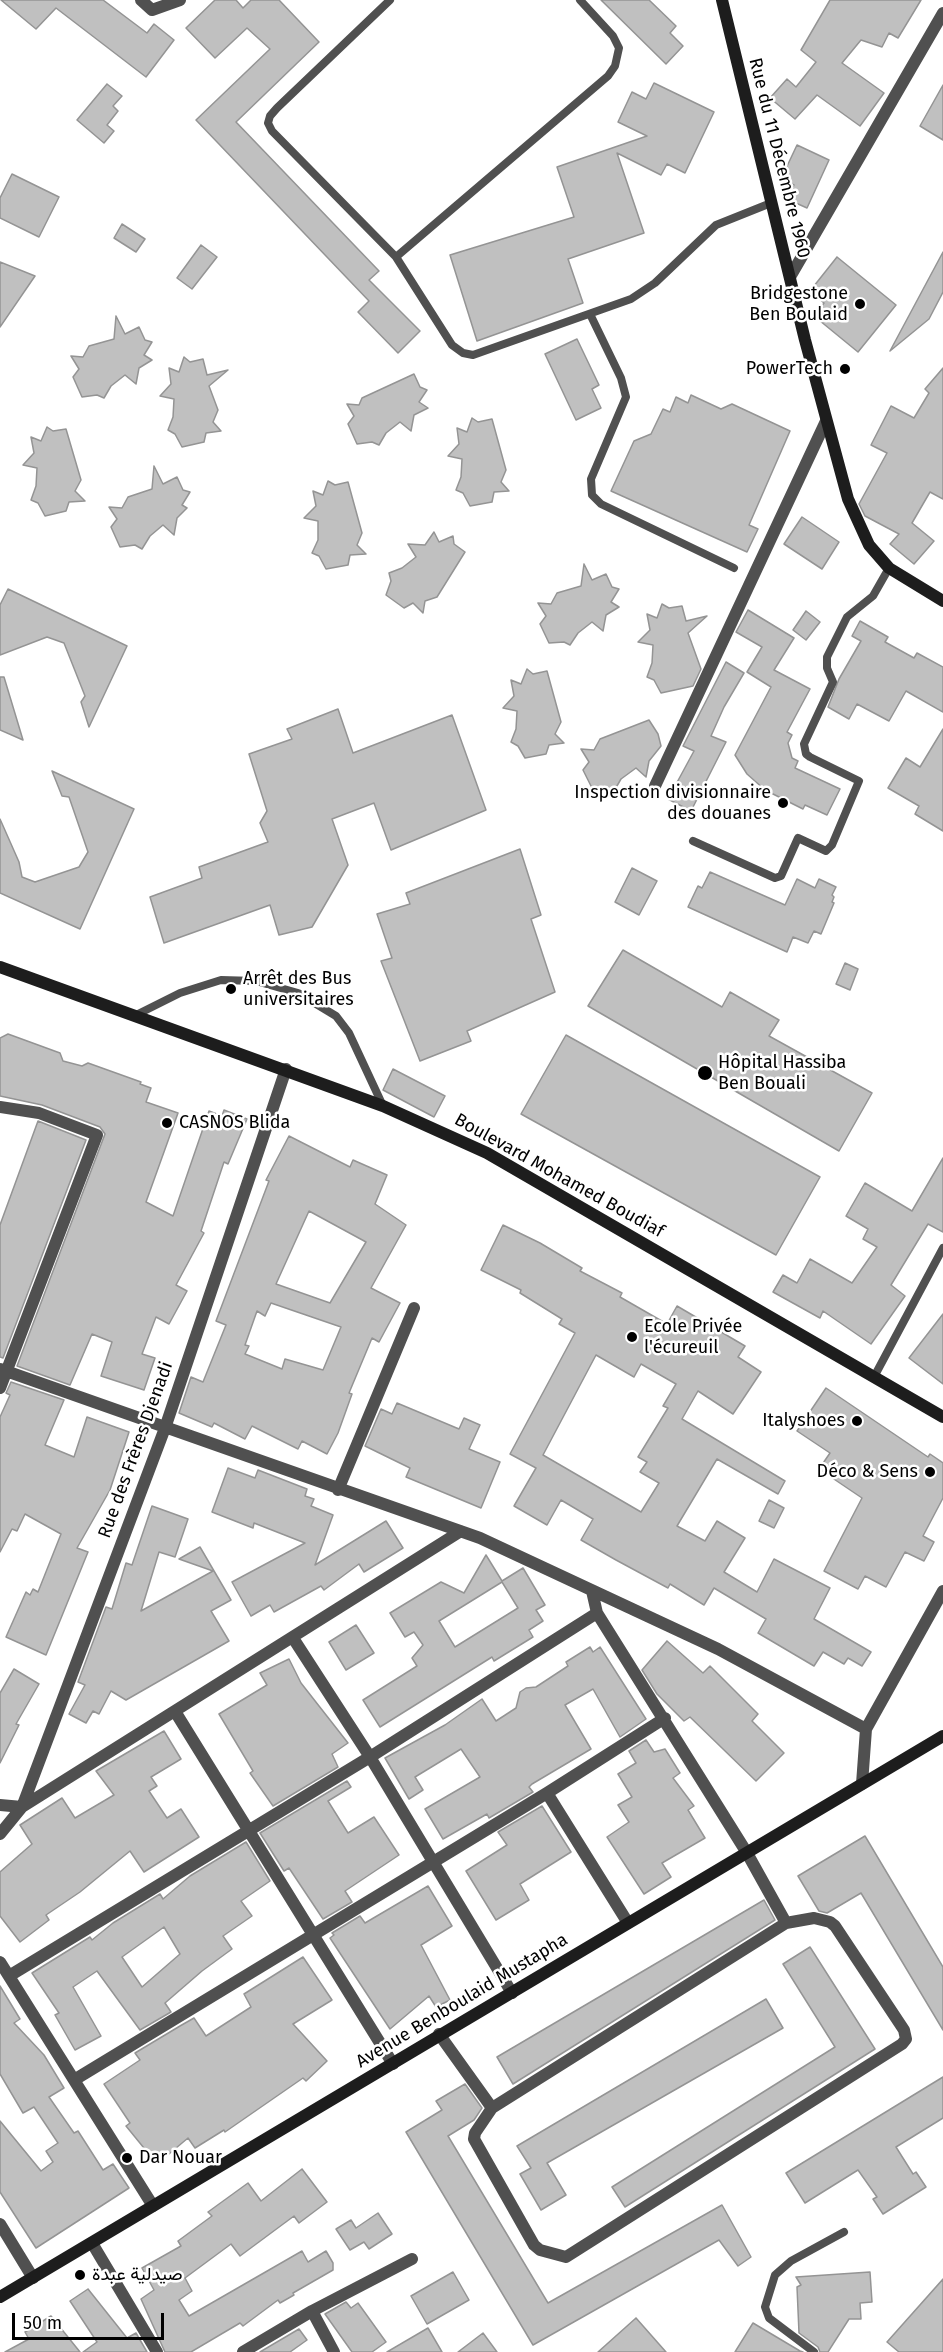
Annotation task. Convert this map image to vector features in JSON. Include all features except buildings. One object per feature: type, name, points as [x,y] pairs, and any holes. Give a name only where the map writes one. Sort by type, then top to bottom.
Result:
[{"type":"main road","name":"Rue du 11 Décembre 1960","points":[[722,0],[826,421],[848,499],[869,545],[889,568],[943,601]]},
{"type":"main road","name":"Boulevard Mohamed Boudiaf","points":[[0,968],[383,1106],[487,1153],[943,1417]]},
{"type":"main road","name":"Avenue Benboulaid Mustapha","points":[[0,2297],[943,1736]]},
{"type":"street","points":[[141,0],[152,10],[180,0]]},
{"type":"street","points":[[790,277],[943,13]]},
{"type":"street","points":[[655,786],[826,421]]},
{"type":"street","name":"Rue des Frères Djenadi","points":[[0,1834],[22,1808],[165,1428],[286,1070]]},
{"type":"street","points":[[0,1107],[39,1113],[97,1135],[4,1370],[0,1388]]},
{"type":"street","points":[[339,1490],[414,1308]]},
{"type":"street","points":[[4,1370],[339,1490],[461,1531],[718,1649],[866,1729]]},
{"type":"street","points":[[0,1805],[22,1808],[176,1713],[461,1531]]},
{"type":"street","points":[[592,1591],[597,1613],[665,1718],[747,1853],[786,1923]]},
{"type":"street","points":[[862,1784],[866,1729],[943,1591]]},
{"type":"street","points":[[9,1976],[370,1756],[597,1613]]},
{"type":"street","points":[[293,1638],[370,1756],[512,1993]]},
{"type":"street","points":[[176,1713],[393,2064]]},
{"type":"street","points":[[74,2080],[548,1792],[665,1718]]},
{"type":"street","points":[[548,1792],[628,1923]]},
{"type":"street","points":[[814,1918],[830,1922],[835,1926],[904,2030],[906,2039],[902,2044],[566,2257],[540,2250],[534,2245],[474,2139],[476,2131],[492,2108],[786,1923],[814,1918]]},
{"type":"street","points":[[0,1962],[153,2206]]},
{"type":"street","points":[[439,2034],[492,2108]]},
{"type":"street","points":[[0,2224],[33,2278]]},
{"type":"street","points":[[92,2242],[157,2352]]},
{"type":"street","points":[[243,2352],[312,2311],[412,2259]]},
{"type":"street","points":[[312,2311],[334,2352]]},
{"type":"lane","points":[[390,0],[277,108],[270,116],[268,123],[272,131],[396,256],[452,345],[463,353],[473,355],[631,299],[655,283],[716,225],[771,203]]},
{"type":"lane","points":[[396,256],[608,75],[615,66],[619,48],[613,36],[580,0]]},
{"type":"lane","points":[[590,314],[621,378],[626,397],[591,479],[592,495],[601,504],[734,568]]},
{"type":"lane","points":[[693,841],[775,878],[781,876],[798,838],[826,851],[832,846],[860,782],[810,757],[806,754],[804,744],[833,682],[827,668],[827,657],[847,617],[873,596],[889,568]]},
{"type":"lane","points":[[134,1016],[180,993],[221,980],[256,981],[298,993],[336,1016],[349,1033],[383,1106]]},
{"type":"lane","points":[[874,1377],[943,1248]]},
{"type":"lane","points":[[814,2352],[769,2318],[765,2307],[775,2275],[791,2261],[844,2232]]},
{"type":"place","name":"Bridgestone Ben Boulaid","points":[[860,304]]},
{"type":"place","name":"PowerTech","points":[[845,369]]},
{"type":"place","name":"Inspection divisionnaire des douanes","points":[[783,803]]},
{"type":"place","name":"Arrêt des Bus universitaires","points":[[231,989]]},
{"type":"place","name":"Hôpital Hassiba Ben Bouali","points":[[705,1073]]},
{"type":"place","name":"CASNOS Blida","points":[[167,1123]]},
{"type":"place","name":"Ecole Privée l'écureuil","points":[[632,1337]]},
{"type":"place","name":"Italyshoes","points":[[857,1421]]},
{"type":"place","name":"Déco & Sens","points":[[930,1472]]},
{"type":"place","name":"Dar Nouar","points":[[127,2158]]},
{"type":"place","name":"صيدلية عبدة","points":[[80,2275]]}]
